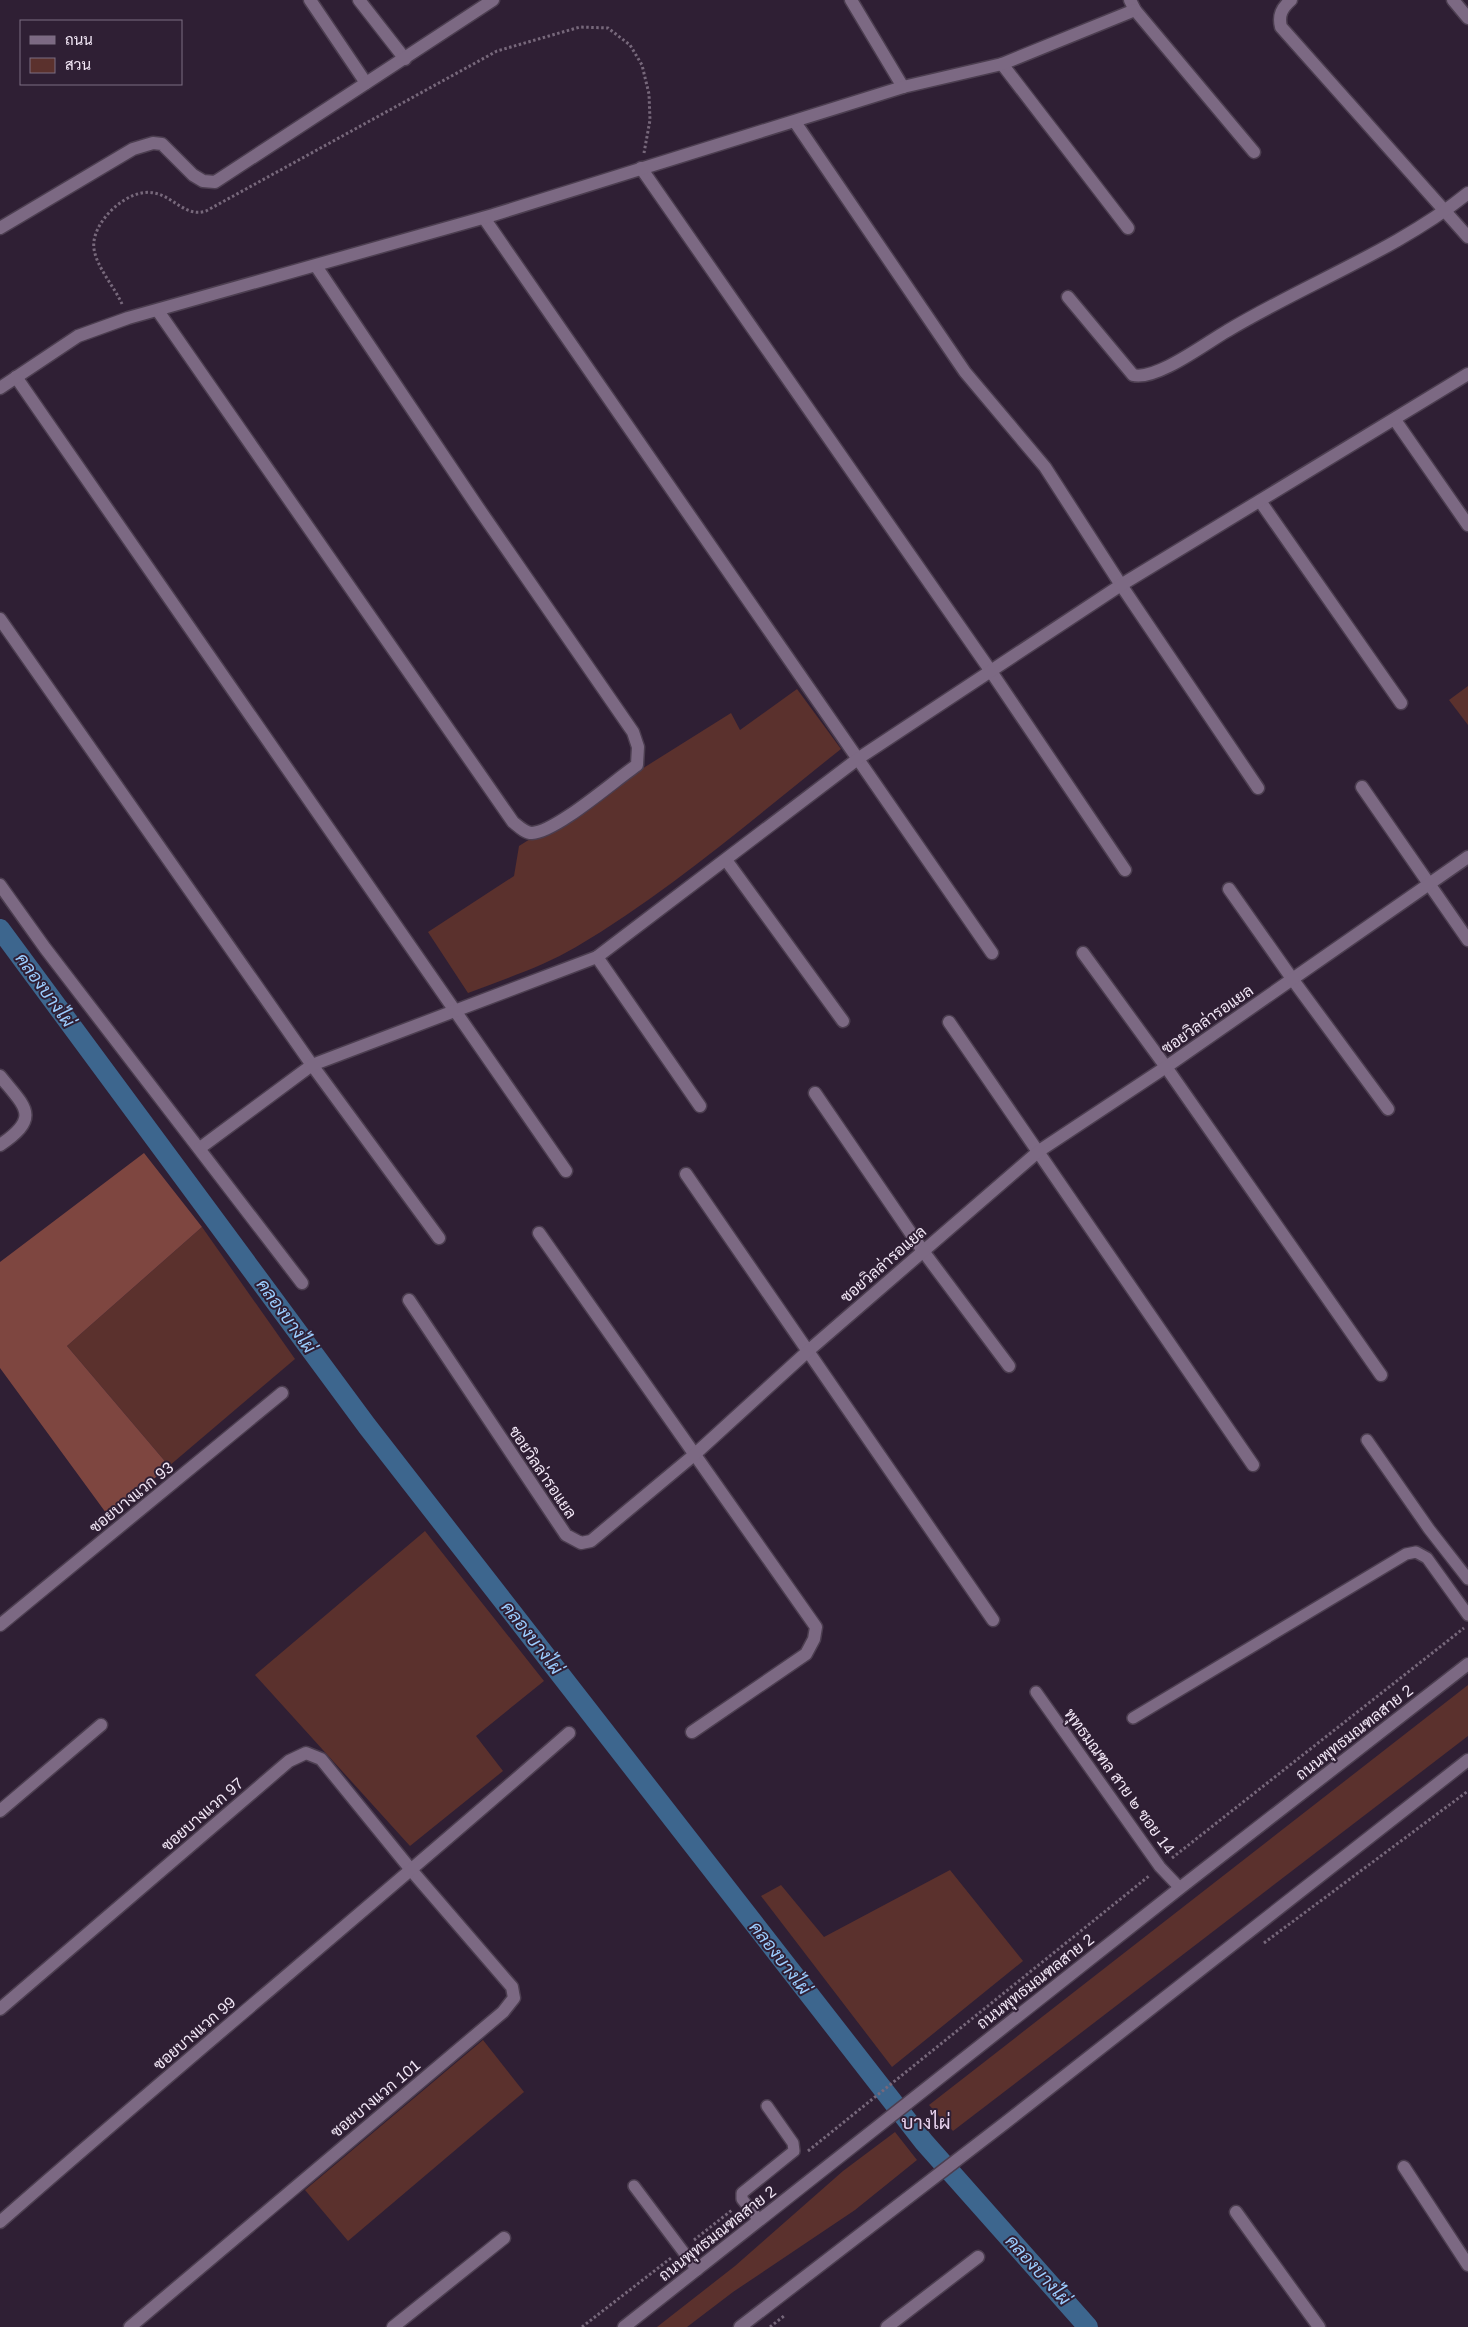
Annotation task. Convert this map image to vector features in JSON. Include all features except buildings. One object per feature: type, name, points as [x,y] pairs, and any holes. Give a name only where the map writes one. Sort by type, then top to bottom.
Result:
[{"type":"street","points":[[310,0],[366,83]]},
{"type":"street","points":[[0,228],[133,149],[146,144],[162,144],[193,175],[204,181],[215,182],[493,0]]},
{"type":"street","points":[[851,0],[902,87]]},
{"type":"street","points":[[1291,0],[1283,7],[1279,19],[1281,28],[1468,237]]},
{"type":"street","points":[[1452,0],[1468,18]]},
{"type":"street","points":[[361,1],[405,59]]},
{"type":"street","points":[[0,388],[78,336],[128,318],[484,218],[902,87],[1002,64],[1132,5],[1254,152]]},
{"type":"street","points":[[1002,64],[1128,228]]},
{"type":"street","points":[[795,122],[965,372],[1045,467],[1258,788]]},
{"type":"street","points":[[641,168],[990,670],[1125,870]]},
{"type":"street","points":[[1068,297],[1133,375],[1141,377],[1166,368],[1270,305],[1399,239],[1444,212],[1468,193]]},
{"type":"street","points":[[484,218],[992,953]]},
{"type":"street","points":[[158,311],[512,822],[521,829],[531,833],[551,827],[637,765],[638,746],[633,732],[472,498],[316,266]]},
{"type":"street","points":[[200,1148],[312,1066],[534,983],[597,957],[859,758],[990,670],[1122,585],[1468,374]]},
{"type":"street","points":[[16,377],[566,1171]]},
{"type":"street","points":[[1395,420],[1468,525]]},
{"type":"street","points":[[1260,501],[1401,704]]},
{"type":"street","points":[[0,619],[312,1066],[439,1238]]},
{"type":"street","points":[[1362,787],[1468,940]]},
{"type":"street","name":"ซอยวิลล่ารอแยล","points":[[409,1300],[566,1534],[580,1544],[591,1541],[694,1455],[808,1351],[1040,1152],[1293,980],[1468,857]]},
{"type":"street","points":[[726,860],[843,1021]]},
{"type":"street","points":[[0,885],[45,948],[302,1283]]},
{"type":"street","points":[[1229,889],[1388,1110]]},
{"type":"street","points":[[1083,953],[1166,1067],[1381,1375]]},
{"type":"street","points":[[597,957],[700,1106]]},
{"type":"street","points":[[949,1022],[1253,1465]]},
{"type":"street","points":[[0,1076],[20,1100],[26,1111],[26,1122],[18,1133],[0,1145]]},
{"type":"street","points":[[814,1093],[924,1251],[1009,1366]]},
{"type":"street","points":[[686,1174],[993,1620]]},
{"type":"street","points":[[539,1233],[816,1627],[814,1639],[806,1654],[692,1732]]},
{"type":"street","name":"ซอยบางแวก 93","points":[[0,1625],[282,1393]]},
{"type":"street","name":"ถนนพุทธมณฑลสาย 2","points":[[624,2327],[841,2154],[1468,1664]]},
{"type":"street","points":[[0,1811],[101,1725]]},
{"type":"street","name":"ซอยบางแวก 99","points":[[0,2222],[241,2014],[412,1872],[569,1733]]},
{"type":"street","name":"ซอยบางแวก 97","points":[[0,2009],[289,1761],[306,1753],[321,1759],[412,1872]]},
{"type":"street","points":[[740,2327],[1005,2123],[1468,1760]]},
{"type":"street","name":"ซอยบางแวก 101","points":[[130,2327],[503,2012],[514,1998],[512,1986],[412,1872]]},
{"type":"street","points":[[1404,2167],[1468,2265]]},
{"type":"street","points":[[1236,2212],[1319,2327]]},
{"type":"street","points":[[393,2327],[504,2238]]},
{"type":"street","points":[[887,2327],[978,2257]]},
{"type":"lane","points":[[1367,1440],[1429,1529],[1468,1579]]},
{"type":"lane","points":[[1133,1718],[1406,1554],[1416,1552],[1427,1558],[1468,1615]]},
{"type":"lane","name":"พุทธมณฑล สาย ๒ ซอย 14","points":[[1036,1692],[1160,1866],[1180,1888]]},
{"type":"lane","points":[[759,2220],[741,2196],[744,2191],[794,2151],[793,2143],[767,2106]]},
{"type":"lane","points":[[634,2186],[697,2270]]},
{"type":"path","points":[[128,318],[94,250],[94,238],[116,205],[135,194],[152,192],[165,196],[194,213],[206,212],[497,51],[580,27],[608,28],[630,45],[642,65],[649,94],[650,120],[641,168]]},
{"type":"path","points":[[804,2154],[1160,1866],[1468,1624]]},
{"type":"path","points":[[582,2327],[744,2201]]},
{"type":"green space","points":[[1468,686],[1468,725],[1449,700]]},
{"type":"green space","points":[[797,689],[841,749],[679,878],[611,925],[550,961],[468,993],[428,932],[514,876],[519,846],[731,713],[740,730]]},
{"type":"green space","points":[[202,1227],[295,1359],[169,1466],[67,1346]]},
{"type":"green space","points":[[425,1531],[544,1681],[476,1736],[503,1771],[410,1846],[255,1675]]},
{"type":"green space","points":[[1468,1685],[1468,1736],[953,2131],[929,2105]]},
{"type":"green space","points":[[950,1870],[1023,1961],[892,2067],[761,1896],[781,1885],[824,1937]]},
{"type":"green space","points":[[483,2040],[524,2092],[348,2241],[305,2190]]},
{"type":"green space","points":[[895,2132],[917,2160],[855,2210],[733,2292],[687,2327],[657,2327],[735,2266],[843,2171]]},
{"type":"shaded area","points":[[144,1153],[202,1227],[67,1346],[169,1466],[109,1517],[0,1368],[0,1262]]},
{"type":"waterway","name":"คลองบางไผ่","points":[[0,929],[367,1426],[924,2142],[1088,2327]]},
{"type":"district","name":"บางไผ่","points":[[926,2122]]}]
